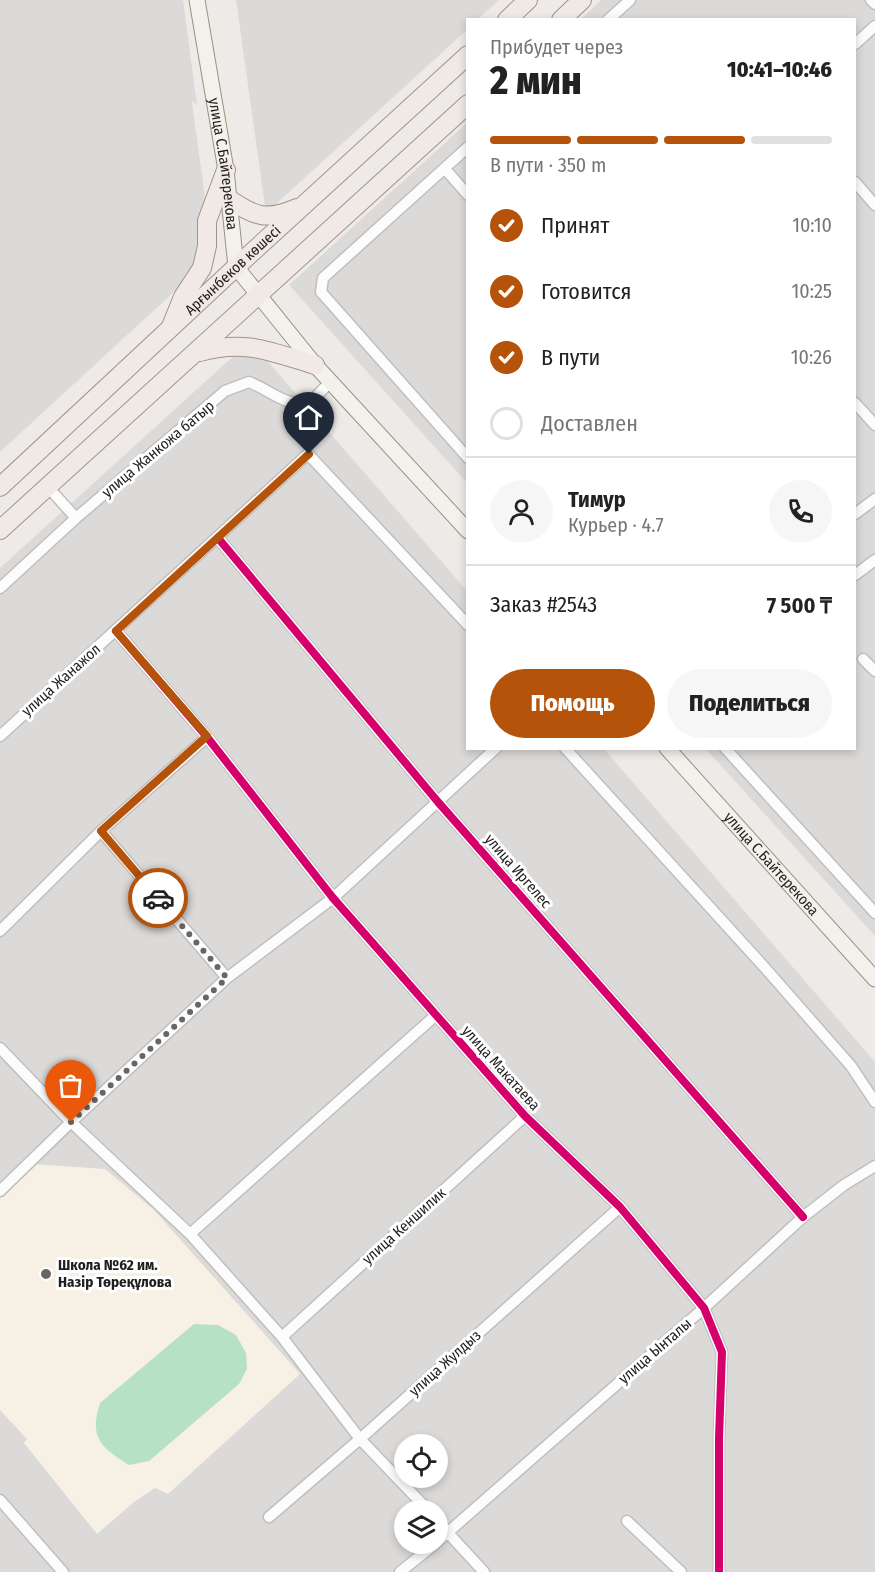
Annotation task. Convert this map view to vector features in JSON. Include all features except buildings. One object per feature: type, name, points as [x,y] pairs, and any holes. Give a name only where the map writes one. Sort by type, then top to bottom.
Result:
[{"type":"main road","name":"улица С.Байтерекова","points":[[197,0],[226,170],[236,267]]},
{"type":"main road","points":[[509,18],[528,0]]},
{"type":"main road","points":[[563,18],[582,0]]},
{"type":"main road","name":"Арғынбеков көшесі","points":[[0,487],[466,57]]},
{"type":"main road","points":[[0,530],[466,106]]},
{"type":"main road","points":[[171,328],[179,304],[202,268],[207,246],[207,221],[226,170]]},
{"type":"main road","points":[[229,199],[244,209],[267,216],[278,216],[304,205]]},
{"type":"main road","points":[[236,267],[315,365],[466,529]]},
{"type":"main road","points":[[195,354],[221,346],[249,346],[315,365]]},
{"type":"main road","name":"улица С.Байтерекова","points":[[669,750],[875,979]]},
{"type":"street","points":[[611,18],[630,0]]},
{"type":"street","points":[[871,0],[875,4]]},
{"type":"street","points":[[856,43],[875,26]]},
{"type":"street","points":[[466,149],[323,278],[321,292],[466,456]]},
{"type":"street","points":[[445,168],[466,193]]},
{"type":"street","points":[[856,184],[875,205]]},
{"type":"street","name":"улица Жанкожа батыр","points":[[0,588],[76,518],[225,391],[249,382],[277,398],[293,403],[309,404],[330,381]]},
{"type":"street","points":[[856,404],[875,424]]},
{"type":"street","name":"улица Жанажол","points":[[0,736],[309,454],[466,623]]},
{"type":"street","points":[[48,487],[76,518]]},
{"type":"street","points":[[856,513],[875,499]]},
{"type":"street","name":"улица Иргелес","points":[[218,538],[438,801],[803,1217]]},
{"type":"street","points":[[856,574],[875,560]]},
{"type":"street","name":"улица Макатаева","points":[[116,631],[207,736],[333,898],[525,1116],[620,1208],[704,1308],[722,1352],[719,1438],[719,1572]]},
{"type":"street","points":[[863,659],[875,671]]},
{"type":"street","points":[[0,931],[101,831],[207,736]]},
{"type":"street","points":[[0,1191],[227,978],[333,898],[494,750]]},
{"type":"street","points":[[568,750],[850,1066],[875,1102]]},
{"type":"street","points":[[727,750],[875,913]]},
{"type":"street","points":[[101,831],[227,978]]},
{"type":"street","points":[[190,1234],[436,1015]]},
{"type":"street","points":[[0,1048],[71,1122],[190,1234],[282,1337],[360,1438],[419,1500]]},
{"type":"street","name":"улица Кеншилик","points":[[282,1337],[525,1116]]},
{"type":"street","name":"улица Ынталы","points":[[448,1532],[704,1308],[803,1217],[844,1185],[875,1166]]},
{"type":"street","name":"улица Жулдыз","points":[[269,1517],[620,1208]]},
{"type":"street","points":[[0,1500],[59,1571]]},
{"type":"street","points":[[627,1521],[681,1572]]},
{"type":"street","points":[[448,1532],[484,1572]]},
{"type":"street","name":"улица Ынталы","points":[[400,1572],[422,1554]]},
{"type":"shaded area","points":[[0,0],[178,0],[213,256],[0,452]]},
{"type":"shaded area","points":[[166,0],[183,0],[197,105],[177,87]]},
{"type":"shaded area","points":[[236,0],[499,0],[479,18],[466,18],[466,31],[266,213]]},
{"type":"shaded area","points":[[601,0],[875,0],[875,936],[707,750],[856,750],[856,18],[582,18]]},
{"type":"shaded area","points":[[466,124],[466,482],[289,285]]},
{"type":"shaded area","points":[[250,341],[466,590],[466,750],[605,750],[875,1062],[875,1572],[0,1572],[0,568]]},
{"type":"shaded area","points":[[34,1164],[105,1169],[153,1209],[300,1374],[168,1494],[155,1488],[134,1502],[97,1534],[24,1443],[27,1439],[0,1410],[0,1195]]},
{"type":"green space","points":[[194,1324],[218,1325],[236,1335],[246,1353],[247,1369],[239,1384],[149,1461],[129,1465],[104,1446],[100,1440],[96,1424],[100,1403]]},
{"type":"cycle path","points":[[218,538],[438,802],[803,1217]]},
{"type":"cycle path","points":[[116,631],[207,737],[333,898],[525,1116],[620,1207],[704,1308],[722,1352],[719,1438],[719,1572]]},
{"type":"way so far","points":[[71,1122],[227,978],[158,898]]},
{"type":"place","name":"Школа №62 им. Назір Төреқұлова","points":[[46,1274]]},
{"type":"route","points":[[158,898],[101,831],[207,736],[116,631],[309,454]]}]
